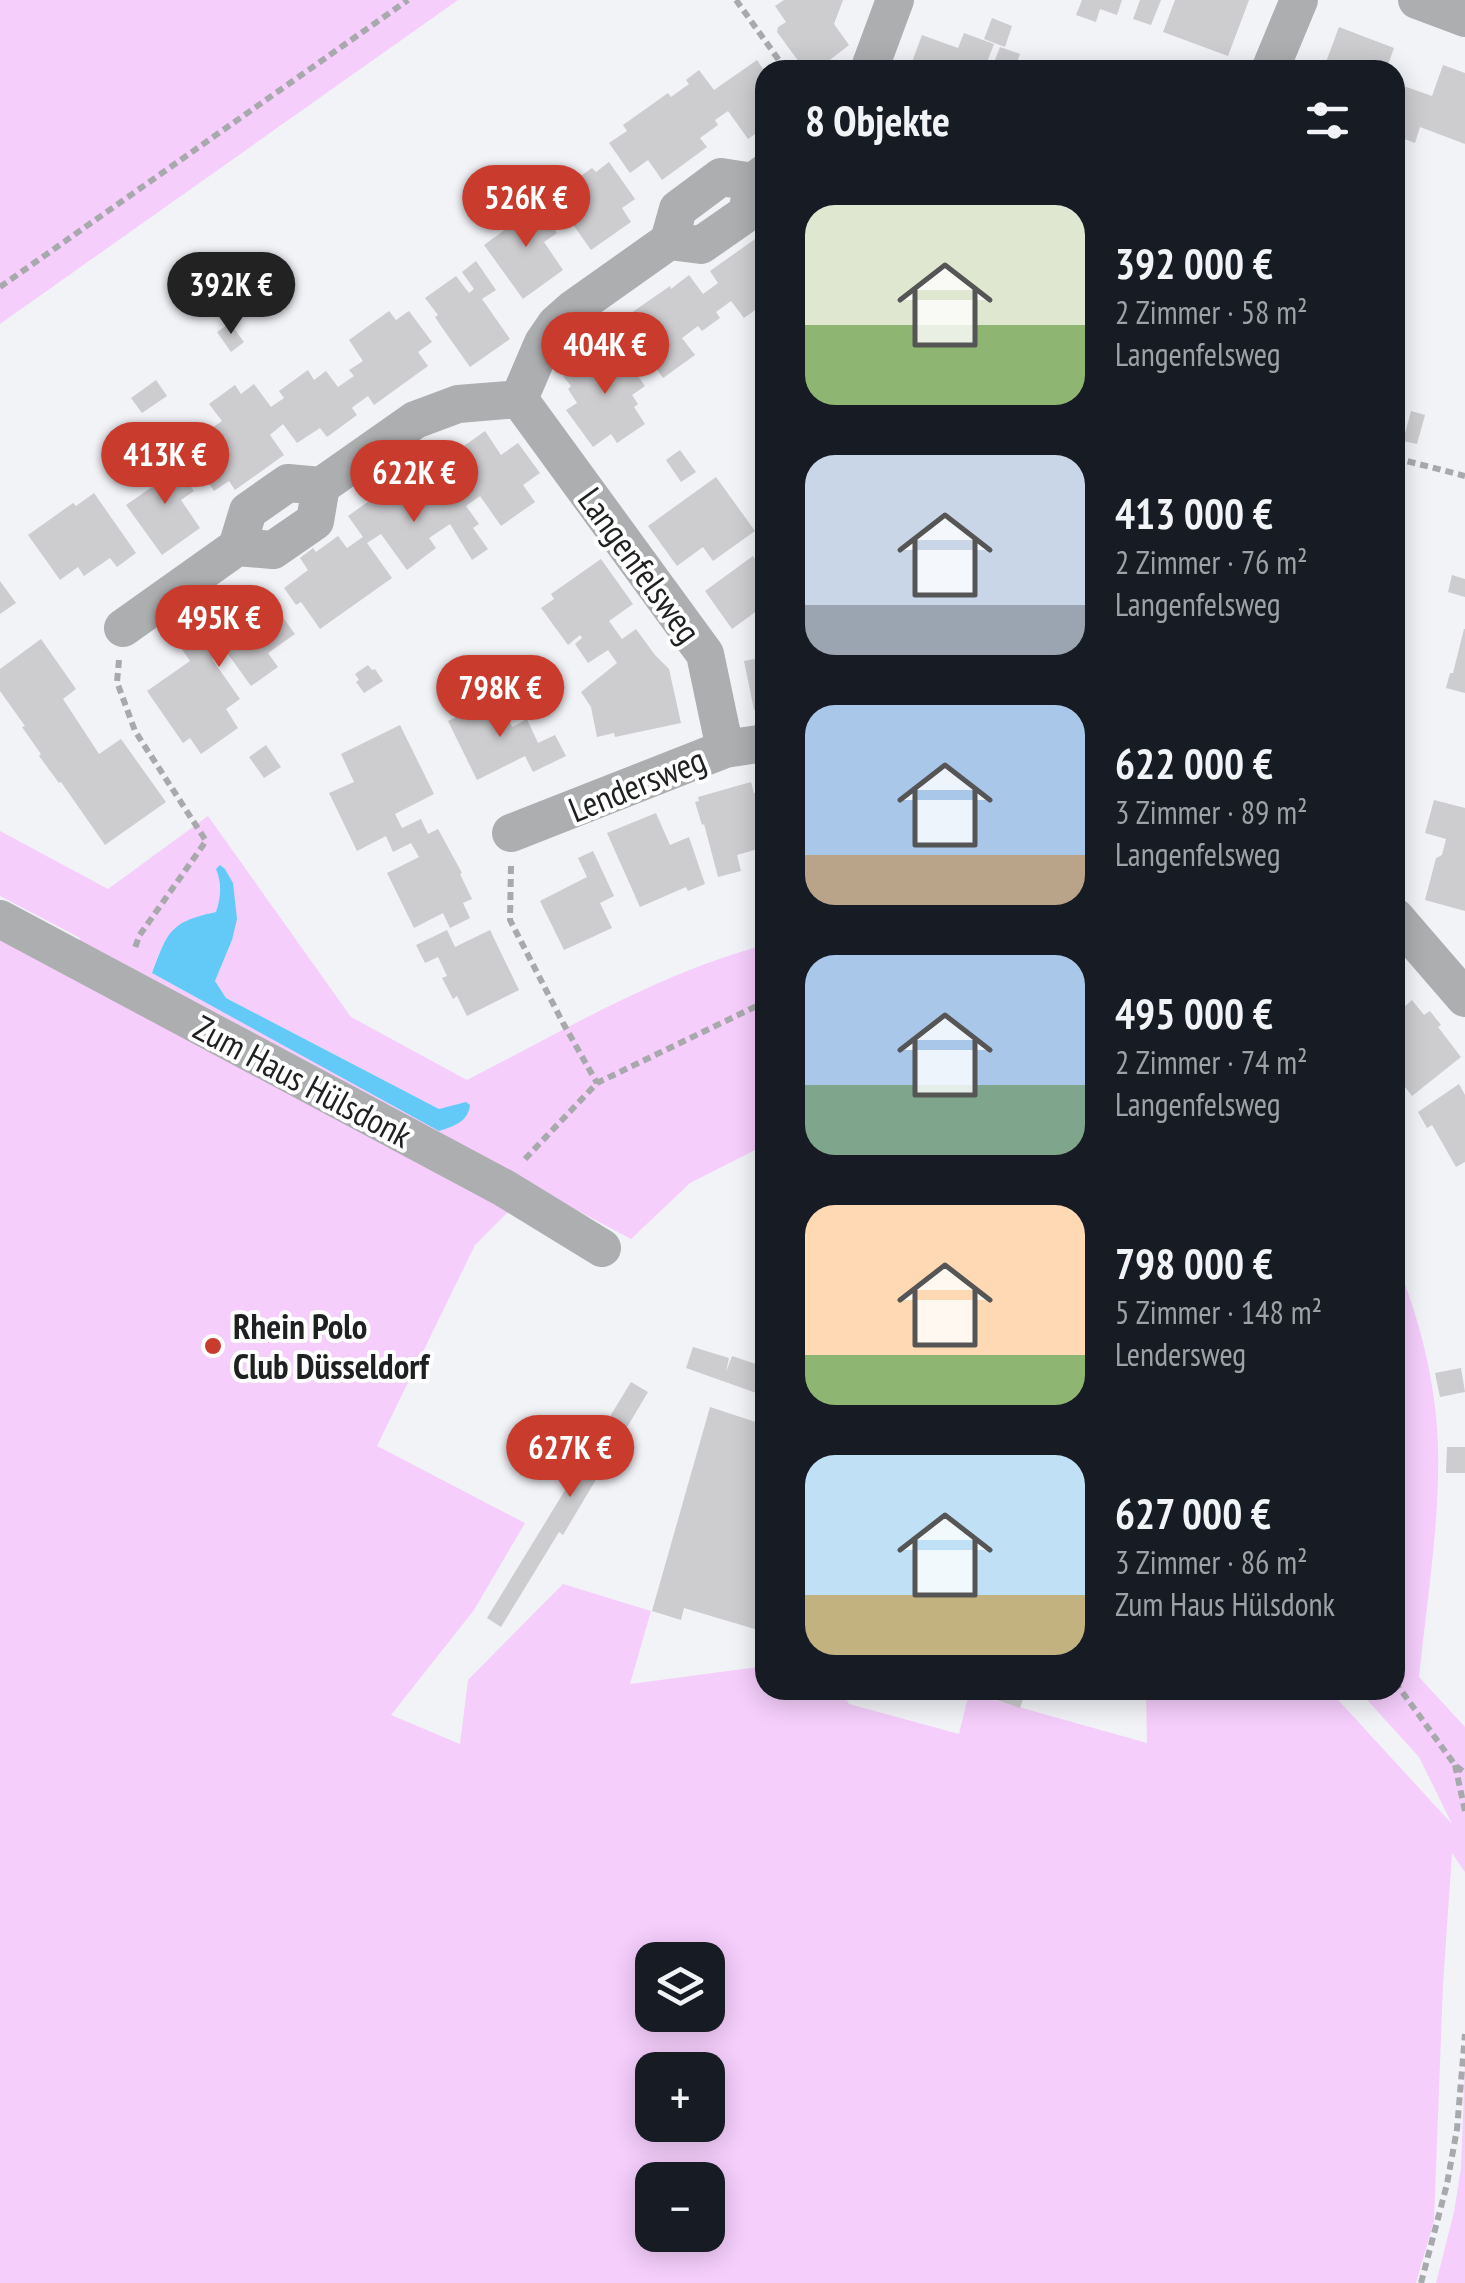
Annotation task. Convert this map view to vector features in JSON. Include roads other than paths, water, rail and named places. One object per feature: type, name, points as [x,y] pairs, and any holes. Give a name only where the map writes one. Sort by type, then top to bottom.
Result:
[{"type":"street","points":[[873,60],[895,0]]},
{"type":"street","points":[[1274,60],[1300,0]]},
{"type":"street","points":[[1417,0],[1465,18]]},
{"type":"street","points":[[123,628],[237,546],[248,511],[288,483],[321,486],[415,420],[458,404],[519,398],[556,324],[669,241],[678,209],[721,177],[755,177]]},
{"type":"street","name":"Langenfelsweg","points":[[519,398],[705,654],[725,748]]},
{"type":"street","name":"Lendersweg","points":[[511,833],[725,748],[755,745]]},
{"type":"street","name":"Zum Haus Hülsdonk","points":[[0,919],[504,1188],[602,1248]]},
{"type":"street","points":[[1405,929],[1465,998]]},
{"type":"water","points":[[220,865],[233,883],[237,919],[215,981],[226,998],[439,1109],[466,1102],[469,1111],[463,1119],[439,1131],[152,973],[173,931],[189,920],[216,912],[220,890],[216,869]]},
{"type":"place","name":"Rhein Polo Club Düsseldorf","points":[[213,1346]]}]
